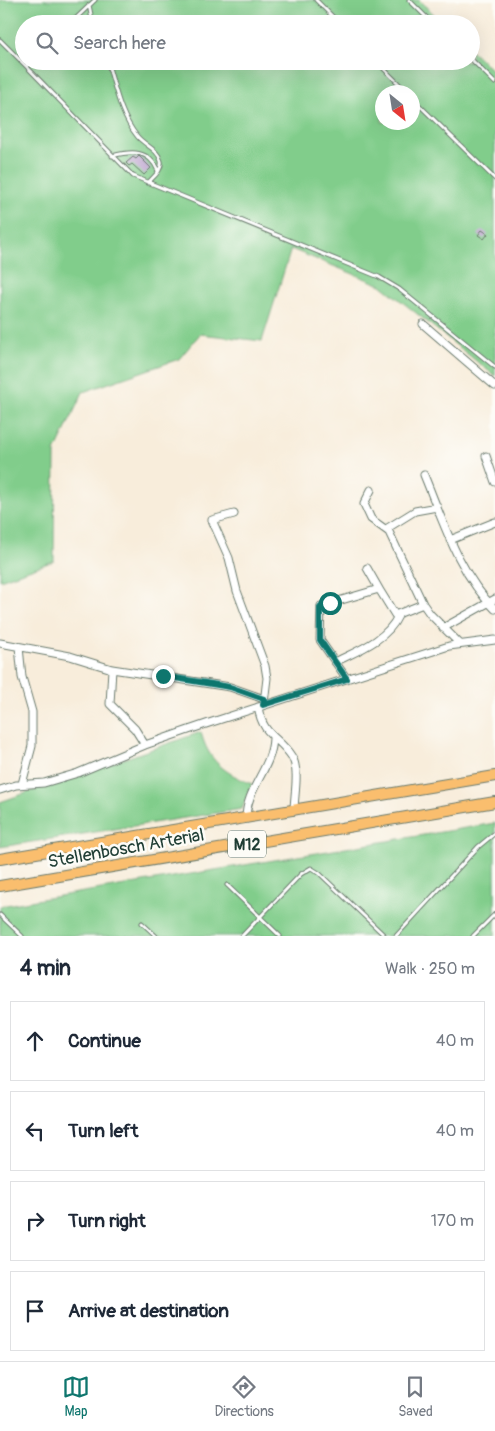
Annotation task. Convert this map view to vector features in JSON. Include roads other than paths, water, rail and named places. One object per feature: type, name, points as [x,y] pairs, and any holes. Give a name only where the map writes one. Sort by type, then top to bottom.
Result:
[{"type":"main road","name":"Stellenbosch Arterial","points":[[0,859],[495,776]]},
{"type":"main road","name":"Stellenbosch Arterial","points":[[0,886],[495,802]]},
{"type":"street","points":[[423,324],[495,386]]},
{"type":"street","points":[[486,456],[495,481]]},
{"type":"street","points":[[424,475],[450,540],[487,602],[495,610]]},
{"type":"street","points":[[371,490],[364,500],[365,510],[375,523],[386,529],[423,604],[443,628],[459,643]]},
{"type":"street","points":[[386,529],[415,511],[437,507]]},
{"type":"street","points":[[234,514],[212,520],[229,558],[237,592],[265,666],[267,678],[262,704],[263,725],[287,751],[295,764],[294,811]]},
{"type":"street","points":[[450,540],[495,522]]},
{"type":"street","points":[[367,568],[393,614],[398,616]]},
{"type":"street","points":[[347,679],[320,640],[321,607],[379,589]]},
{"type":"street","points":[[443,628],[495,598]]},
{"type":"street","points":[[335,662],[384,635],[394,626],[398,616],[423,604]]},
{"type":"street","points":[[0,790],[22,784],[44,783],[78,773],[145,746],[262,704],[459,643],[495,640]]},
{"type":"street","points":[[0,643],[70,656],[112,669],[230,687],[262,704]]},
{"type":"street","points":[[20,646],[22,677],[32,712],[32,746],[22,784]]},
{"type":"street","points":[[112,669],[110,704],[135,728],[145,746]]},
{"type":"street","points":[[246,819],[251,792],[269,761],[273,738]]},
{"type":"lane","points":[[79,15],[95,0]]},
{"type":"lane","points":[[316,0],[331,15]]},
{"type":"lane","points":[[409,0],[425,15]]},
{"type":"lane","points":[[89,5],[91,15]]},
{"type":"lane","points":[[0,40],[15,55]]},
{"type":"lane","points":[[480,68],[495,83]]},
{"type":"lane","points":[[30,70],[133,176],[386,280],[495,367]]},
{"type":"lane","points":[[110,70],[127,120],[139,139],[160,157],[162,164],[148,183]]},
{"type":"lane","points":[[385,70],[400,85]]},
{"type":"lane","points":[[420,106],[495,179]]},
{"type":"lane","points":[[112,156],[132,152],[144,154],[152,160],[158,171]]},
{"type":"lane","points":[[396,936],[478,847],[495,833]]},
{"type":"lane","points":[[242,936],[301,874],[311,868],[319,873],[385,936]]},
{"type":"lane","points":[[227,885],[280,936]]},
{"type":"lane","points":[[473,936],[495,914]]},
{"type":"lane","points":[[0,915],[22,936]]},
{"type":"lane","points":[[142,923],[156,936]]}]
